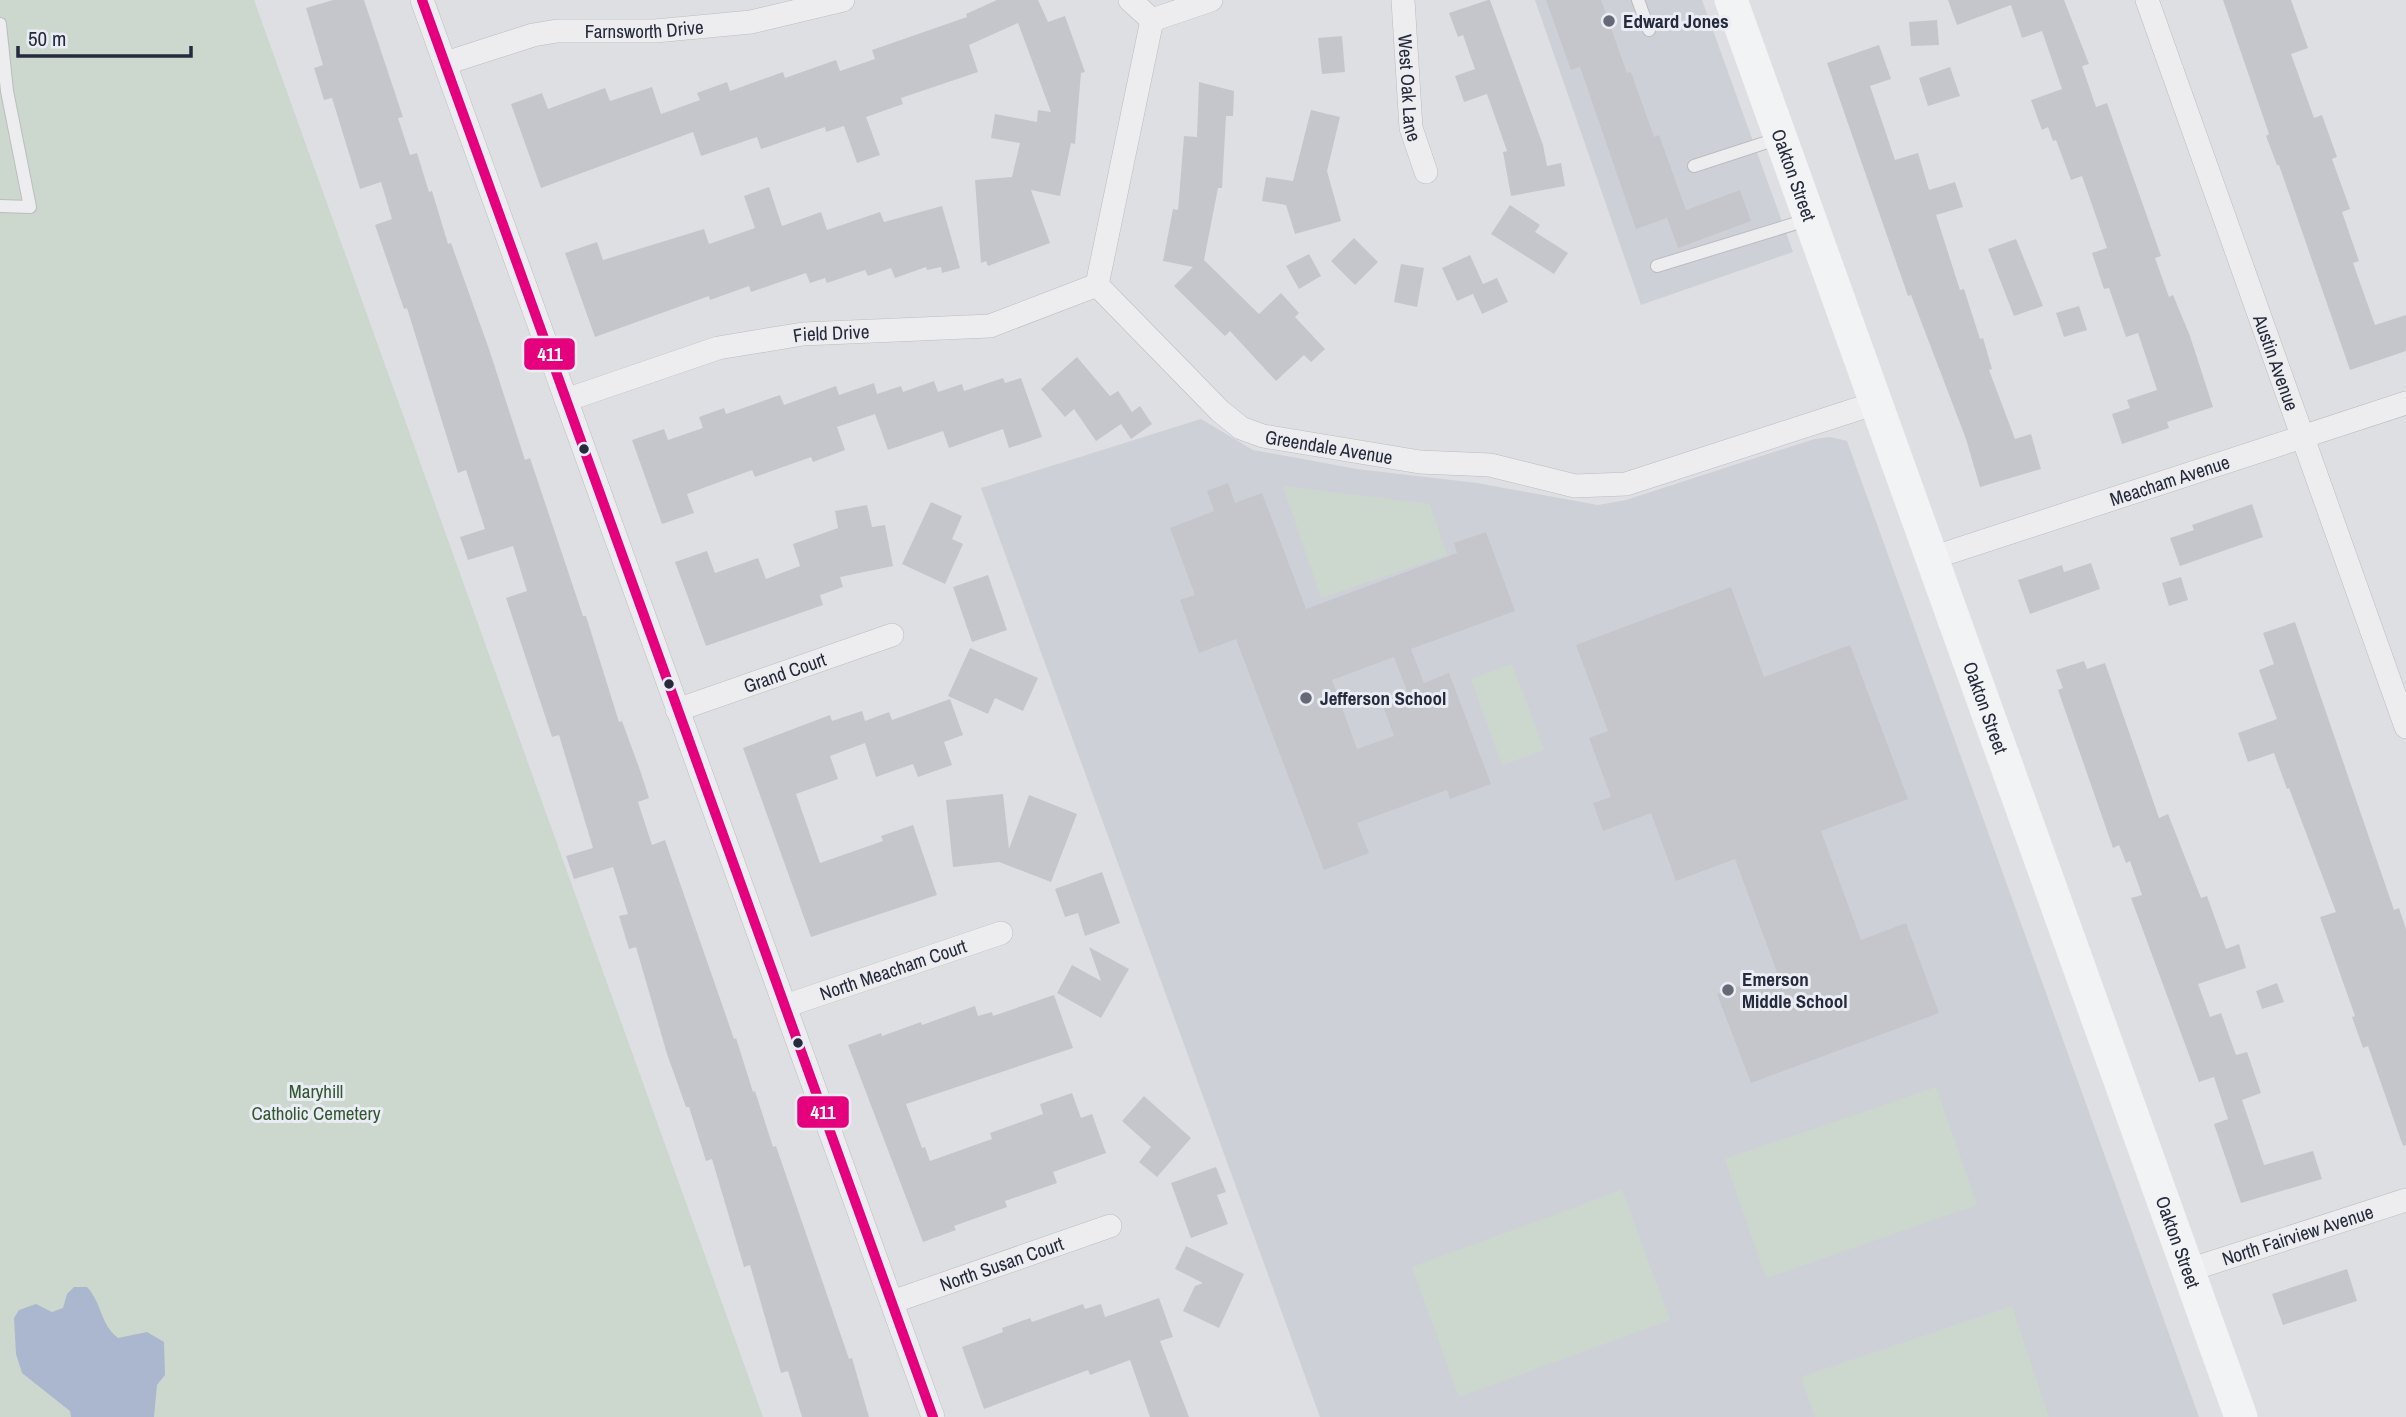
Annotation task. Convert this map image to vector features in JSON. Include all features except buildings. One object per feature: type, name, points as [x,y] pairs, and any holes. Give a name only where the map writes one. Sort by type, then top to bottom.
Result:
[{"type":"main road","name":"Oakton Street","points":[[1731,0],[2241,1417]]},
{"type":"street","points":[[422,0],[933,1417]]},
{"type":"street","name":"Farnsworth Drive","points":[[446,63],[533,35],[557,31],[654,31],[751,23],[843,0]]},
{"type":"street","points":[[1130,0],[1152,20]]},
{"type":"street","points":[[1152,20],[1211,0]]},
{"type":"street","name":"West Oak Lane","points":[[1403,0],[1411,128],[1426,172]]},
{"type":"street","name":"Austin Avenue","points":[[2147,0],[2406,727]]},
{"type":"street","points":[[1097,285],[1152,20]]},
{"type":"street","name":"Field Drive","points":[[566,400],[718,348],[803,334],[990,326],[1097,285]]},
{"type":"street","name":"Greendale Avenue","points":[[1097,285],[1220,411],[1241,428],[1262,436],[1420,462],[1490,465],[1575,486],[1626,484],[1876,403]]},
{"type":"street","name":"Meacham Avenue","points":[[1932,558],[2406,402]]},
{"type":"street","name":"Grand Court","points":[[677,710],[892,635]]},
{"type":"street","name":"North Meacham Court","points":[[785,1006],[1001,933]]},
{"type":"street","name":"North Fairview Avenue","points":[[2189,1270],[2406,1200]]},
{"type":"street","name":"North Susan Court","points":[[892,1302],[1110,1226]]},
{"type":"lane","points":[[1638,0],[1649,30]]},
{"type":"lane","points":[[0,24],[7,91],[30,206],[0,206]]},
{"type":"lane","points":[[1694,166],[1781,138]]},
{"type":"lane","points":[[1657,266],[1810,219]]},
{"type":"shaded area","points":[[1535,0],[1702,0],[1793,252],[1641,305]]},
{"type":"shaded area","name":"Emerson Middle School","points":[[1201,419],[1253,450],[1357,469],[1477,483],[1598,505],[1626,500],[1814,439],[1830,437],[1847,441],[2199,1417],[1320,1417],[981,488]]},
{"type":"green space","name":"Maryhill Catholic Cemetery","points":[[0,0],[254,0],[763,1417],[0,1417]]},
{"type":"green space","points":[[1283,486],[1430,504],[1447,555],[1321,598]]},
{"type":"green space","points":[[1512,664],[1544,750],[1502,765],[1471,679]]},
{"type":"green space","points":[[1936,1087],[1977,1205],[1766,1278],[1725,1159]]},
{"type":"green space","points":[[1622,1190],[1670,1320],[1459,1397],[1412,1267]]},
{"type":"green space","points":[[2012,1306],[2049,1417],[1815,1417],[1801,1377]]},
{"type":"water","points":[[74,1287],[87,1287],[108,1326],[118,1338],[147,1332],[164,1342],[165,1375],[157,1385],[154,1417],[71,1417],[70,1411],[22,1373],[16,1354],[14,1318],[19,1310],[36,1304],[52,1312],[63,1308],[67,1294]]},
{"type":"transit line","name":"411","points":[[422,0],[933,1417]]},
{"type":"place","name":"Edward Jones","points":[[1609,21]]},
{"type":"place","name":"Jefferson School","points":[[1306,698]]},
{"type":"place","name":"Emerson Middle School","points":[[1728,990]]}]
